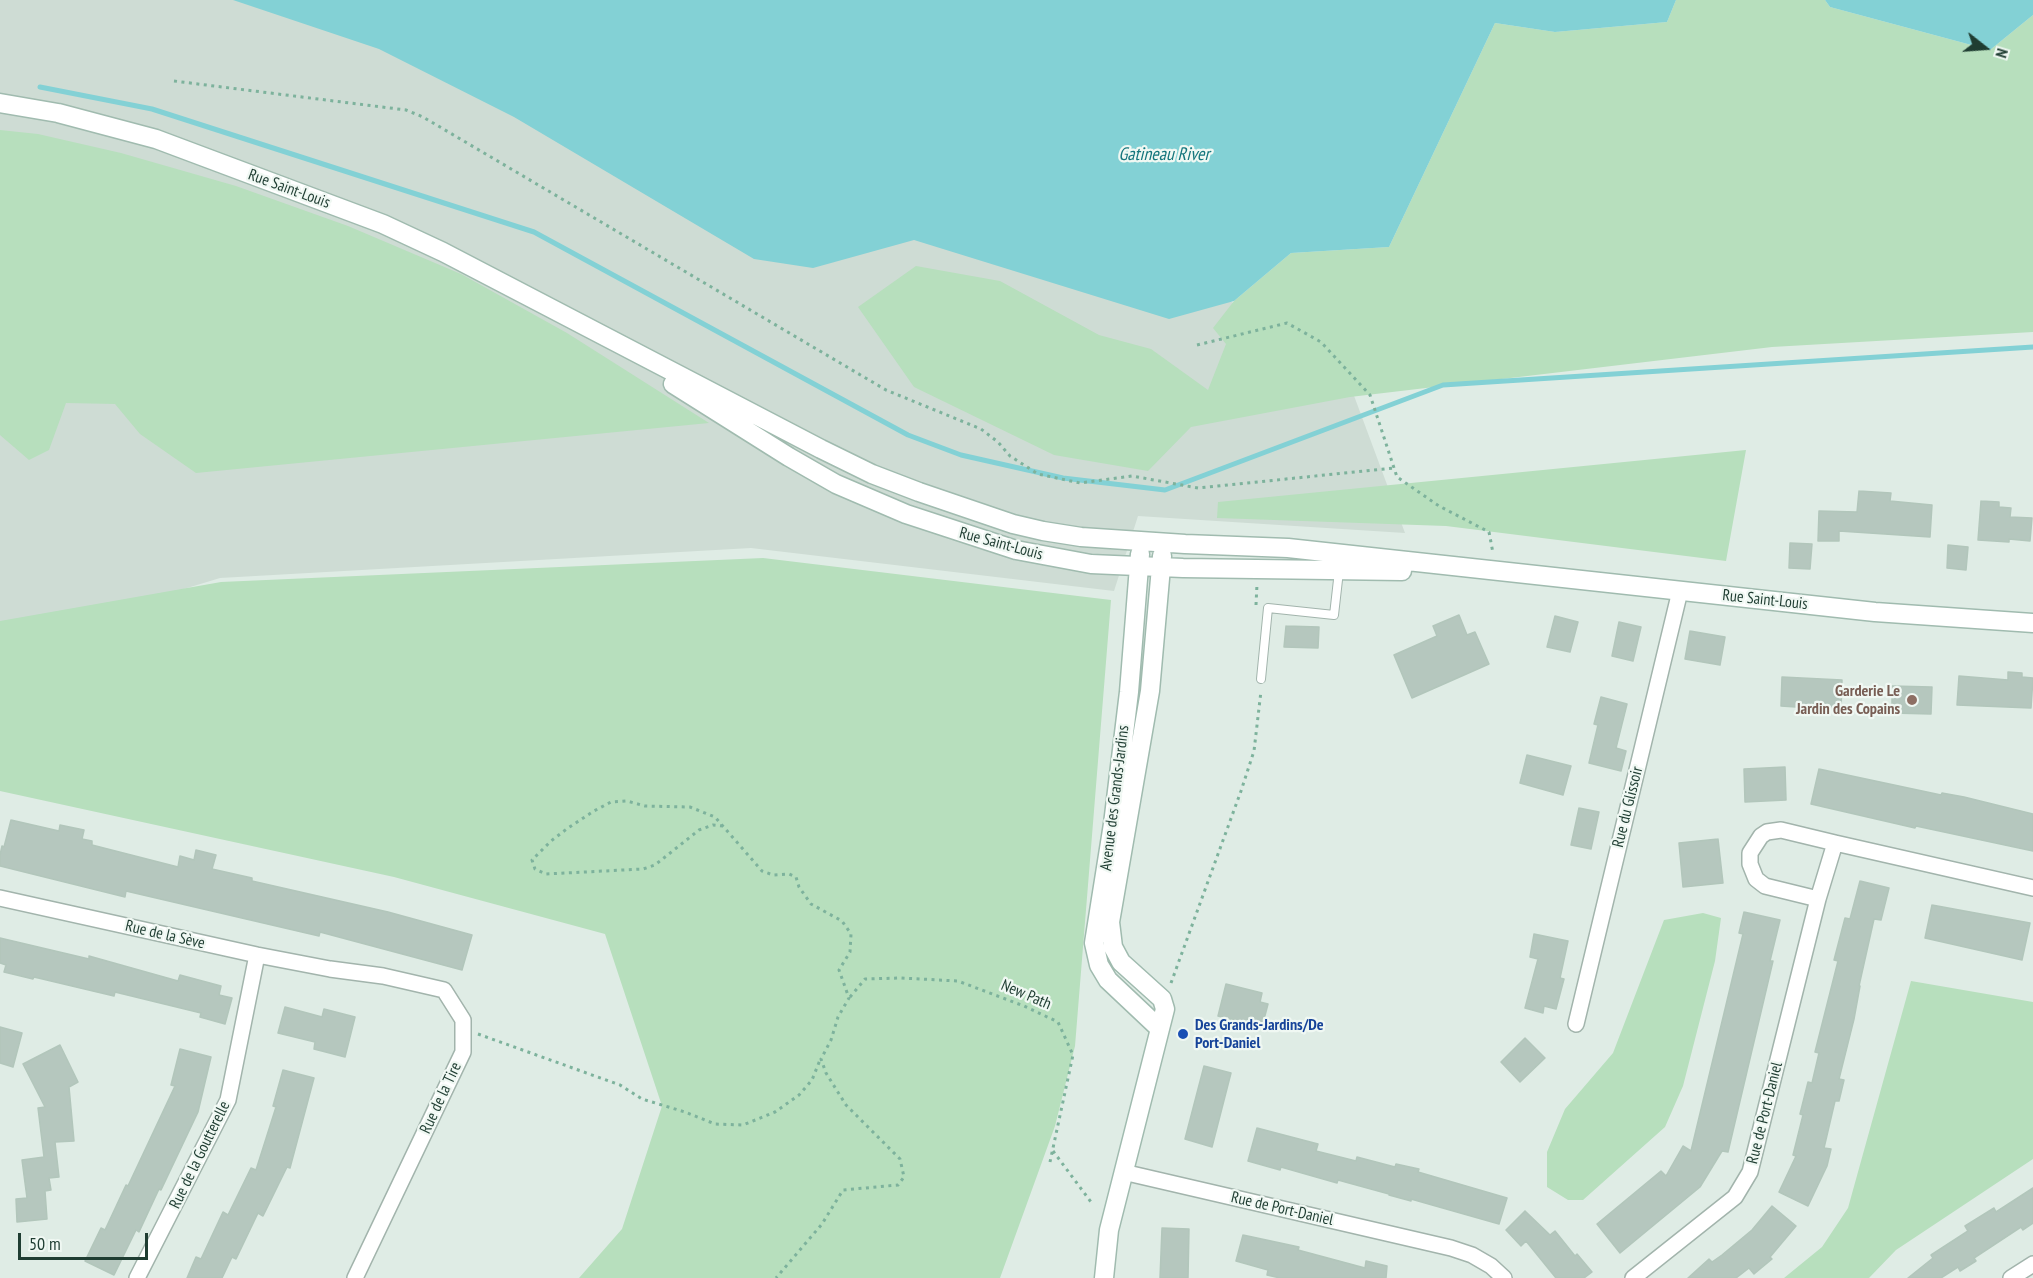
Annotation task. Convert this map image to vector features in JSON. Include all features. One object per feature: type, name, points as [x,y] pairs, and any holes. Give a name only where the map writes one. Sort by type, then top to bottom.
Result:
[{"type":"main road","name":"Rue Saint-Louis","points":[[0,103],[58,113],[156,139],[383,224],[443,252],[872,474],[1013,524],[1082,537],[1288,548],[1875,612],[2033,623]]},
{"type":"main road","name":"Rue Saint-Louis","points":[[563,314],[789,457],[836,484],[939,526],[1016,550],[1091,564],[1339,571],[1497,572]]},
{"type":"main road","name":"Avenue des Grands-Jardins","points":[[1141,541],[1129,692],[1115,813],[1094,943],[1097,960],[1108,980],[1160,1029]]},
{"type":"main road","name":"Avenue des Grands-Jardins","points":[[1104,1278],[1109,1230],[1165,1009],[1164,1003],[1121,962],[1113,947],[1110,922],[1150,691],[1163,542]]},
{"type":"street","name":"Rue du Glissoir","points":[[1576,1024],[1680,591]]},
{"type":"street","points":[[1818,899],[1765,886],[1756,879],[1750,864],[1750,853],[1754,845],[1767,832],[1781,830],[2033,888]]},
{"type":"street","name":"Rue de Port-Daniel","points":[[1633,1278],[1735,1197],[1750,1172],[1818,899],[1835,843]]},
{"type":"street","name":"Rue de la Sève","points":[[0,898],[258,955],[330,969],[383,976],[444,990],[463,1020],[463,1029]]},
{"type":"street","name":"Rue de la Goutterelle","points":[[137,1278],[228,1100],[258,955]]},
{"type":"street","name":"Rue de la Tire","points":[[355,1278],[462,1052],[463,1029]]},
{"type":"street","name":"Rue de Port-Daniel","points":[[1123,1172],[1451,1248],[1472,1255],[1491,1266],[1504,1278]]},
{"type":"street","points":[[2011,1278],[2033,1264]]},
{"type":"lane","points":[[1261,679],[1268,608],[1334,615],[1339,571]]},
{"type":"path","points":[[174,81],[406,110],[423,117],[886,390],[981,429],[998,442],[1010,456],[1038,474],[1080,483],[1132,476],[1198,488],[1394,468]]},
{"type":"path","points":[[1197,345],[1287,323],[1321,342],[1370,395],[1397,477],[1431,500],[1489,532],[1497,572]]},
{"type":"path","points":[[1256,605],[1257,584]]},
{"type":"path","points":[[1172,983],[1254,751],[1258,729],[1261,679]]},
{"type":"path","points":[[463,1029],[620,1085],[642,1099],[716,1124],[743,1125],[775,1112],[799,1095],[812,1080],[831,1040],[838,1017],[849,998],[839,970],[850,952],[851,934],[842,921],[810,904],[799,887],[796,877],[789,874],[773,875],[762,871],[723,826],[715,817],[690,807],[645,806],[627,801],[611,802],[594,811],[550,841],[532,860],[535,869],[546,874],[643,868],[655,865],[699,830],[713,825],[723,826]]},
{"type":"path","name":"New Path","points":[[849,998],[865,979],[958,981],[1024,1006],[1058,1022],[1073,1055],[1050,1162]]},
{"type":"path","points":[[776,1278],[822,1224],[843,1190],[898,1185],[904,1177],[900,1159],[846,1105],[826,1073],[821,1059]]},
{"type":"path","points":[[1053,1151],[1091,1202]]},
{"type":"shaded area","points":[[0,0],[813,0],[1055,169],[1353,393],[1405,533],[1138,516],[1114,591],[751,548],[220,578],[0,645]]},
{"type":"green space","points":[[1676,0],[1825,0],[1830,7],[1990,50],[2033,15],[2033,332],[1772,347],[1350,397],[1191,427],[1148,471],[1054,455],[914,387],[858,307],[916,266],[1000,281],[1099,335],[1151,349],[1208,390],[1226,344],[1213,328],[1234,301],[1291,253],[1389,247],[1495,23],[1555,32],[1667,22]]},
{"type":"green space","points":[[0,130],[38,134],[121,153],[236,186],[348,226],[461,274],[567,333],[709,423],[196,473],[140,434],[115,404],[66,403],[49,450],[29,460],[0,435]]},
{"type":"green space","points":[[1746,450],[1726,561],[1446,526],[1217,518],[1218,502]]},
{"type":"green space","points":[[763,558],[1111,600],[1075,1046],[1055,1126],[1000,1278],[579,1278],[622,1229],[662,1106],[605,934],[394,877],[0,791],[0,621],[221,582]]},
{"type":"green space","points":[[1703,913],[1721,918],[1715,961],[1683,1086],[1665,1127],[1583,1200],[1568,1200],[1547,1187],[1547,1152],[1565,1109],[1613,1053],[1664,920]]},
{"type":"green space","points":[[1911,981],[2033,1002],[2033,1159],[1896,1250],[1869,1278],[1784,1278],[1822,1247],[1848,1208]]},
{"type":"water","name":"Gatineau River","points":[[233,0],[1676,0],[1667,22],[1555,32],[1495,23],[1389,247],[1291,253],[1234,301],[1169,319],[914,240],[813,268],[754,259],[514,117],[379,49]]},
{"type":"water","points":[[1825,0],[2033,0],[2033,15],[1990,50],[1830,7]]},
{"type":"building","points":[[1859,491],[1891,493],[1890,501],[1932,505],[1930,537],[1839,531],[1839,541],[1818,541],[1819,511],[1857,512]]},
{"type":"building","points":[[1981,501],[1999,502],[1999,507],[2011,508],[2010,517],[2032,518],[2030,541],[1978,540]]},
{"type":"building","points":[[1790,543],[1812,544],[1810,569],[1789,568]]},
{"type":"building","points":[[1948,545],[1968,547],[1966,570],[1947,568]]},
{"type":"building","points":[[1459,615],[1467,635],[1475,632],[1489,664],[1412,698],[1394,655],[1437,636],[1433,626]]},
{"type":"building","points":[[1555,616],[1578,622],[1570,652],[1547,647]]},
{"type":"building","points":[[1619,622],[1641,627],[1633,661],[1612,656]]},
{"type":"building","points":[[1286,626],[1319,627],[1318,648],[1284,647]]},
{"type":"building","points":[[1690,631],[1725,637],[1720,665],[1685,659]]},
{"type":"building","points":[[2008,672],[2022,673],[2022,677],[2033,678],[2031,708],[1957,705],[1959,676],[2008,680]]},
{"type":"building","points":[[1782,677],[1842,680],[1841,710],[1781,706]]},
{"type":"building","name":"Garderie Le Jardin des Copains","points":[[1892,686],[1932,687],[1931,714],[1892,713]]},
{"type":"building","points":[[1601,697],[1627,704],[1616,748],[1626,751],[1621,771],[1589,763],[1598,725],[1594,724]]},
{"type":"building","points":[[1527,755],[1571,766],[1563,795],[1520,783]]},
{"type":"building","points":[[1785,767],[1786,800],[1745,802],[1744,769]]},
{"type":"building","points":[[1819,769],[1941,795],[1942,793],[1964,797],[2033,814],[2033,851],[1916,826],[1915,828],[1811,804]]},
{"type":"building","points":[[1579,808],[1599,812],[1591,849],[1571,845]]},
{"type":"building","points":[[11,820],[59,831],[60,825],[84,830],[82,839],[92,841],[92,845],[178,867],[180,856],[194,860],[196,850],[216,855],[212,869],[472,935],[462,970],[320,932],[319,936],[126,891],[125,897],[0,866],[2,846],[4,847]]},
{"type":"building","points":[[1718,839],[1723,883],[1683,887],[1679,843]]},
{"type":"building","points":[[1860,881],[1889,888],[1881,920],[1874,919],[1859,986],[1854,1019],[1839,1079],[1844,1080],[1839,1101],[1835,1101],[1824,1148],[1831,1149],[1827,1166],[1808,1206],[1779,1192],[1796,1156],[1793,1155],[1803,1115],[1800,1114],[1808,1082],[1812,1083],[1819,1053],[1815,1052],[1838,961],[1834,960],[1845,918],[1850,919]]},
{"type":"building","points":[[1932,905],[2030,923],[2022,960],[1925,938]]},
{"type":"building","points":[[1744,912],[1780,920],[1770,961],[1773,961],[1728,1152],[1722,1151],[1700,1187],[1620,1253],[1597,1224],[1661,1171],[1666,1176],[1683,1146],[1691,1151],[1743,934],[1739,933]]},
{"type":"building","points":[[1534,934],[1568,941],[1560,978],[1564,979],[1556,1009],[1544,1006],[1543,1013],[1525,1008],[1538,959],[1530,957]]},
{"type":"building","points":[[0,938],[89,959],[89,956],[178,981],[180,975],[221,986],[219,995],[232,998],[225,1024],[200,1017],[201,1013],[115,992],[114,996],[4,972],[6,965],[0,963]]},
{"type":"building","points":[[1226,984],[1262,993],[1260,1002],[1268,1004],[1262,1027],[1218,1016]]},
{"type":"building","points":[[285,1007],[322,1017],[324,1009],[355,1017],[345,1057],[314,1049],[315,1042],[278,1033]]},
{"type":"building","points":[[0,1027],[22,1033],[13,1067],[0,1063]]},
{"type":"building","points":[[1525,1038],[1545,1058],[1520,1082],[1501,1062]]},
{"type":"building","points":[[60,1045],[78,1082],[69,1087],[74,1141],[55,1142],[59,1177],[49,1178],[51,1190],[45,1191],[47,1219],[17,1222],[16,1199],[27,1198],[22,1160],[44,1157],[38,1108],[45,1107],[23,1064]]},
{"type":"building","points":[[180,1049],[211,1057],[198,1112],[161,1190],[159,1189],[139,1232],[136,1230],[114,1275],[85,1261],[101,1228],[105,1230],[126,1185],[128,1186],[175,1086],[171,1085]]},
{"type":"building","points":[[1204,1066],[1231,1073],[1212,1147],[1185,1139]]},
{"type":"building","points":[[283,1070],[314,1078],[290,1168],[287,1167],[263,1216],[258,1213],[236,1259],[232,1257],[222,1278],[187,1278],[196,1257],[201,1259],[223,1212],[228,1215],[251,1168],[256,1170],[276,1107],[273,1106]]},
{"type":"building","points":[[1257,1128],[1318,1144],[1316,1151],[1356,1161],[1357,1157],[1395,1167],[1396,1164],[1419,1169],[1418,1172],[1507,1198],[1499,1224],[1338,1180],[1337,1183],[1281,1167],[1280,1170],[1248,1161]]},
{"type":"building","points":[[2033,1188],[2033,1223],[2023,1230],[2021,1227],[1974,1258],[1976,1261],[1960,1271],[1958,1267],[1941,1278],[1908,1278],[1933,1258],[1931,1255],[1968,1231],[1965,1226],[1994,1208],[1996,1212]]},
{"type":"building","points":[[1772,1206],[1796,1226],[1770,1257],[1772,1259],[1754,1274],[1749,1268],[1736,1278],[1688,1278],[1709,1259],[1712,1262],[1752,1230]]},
{"type":"building","points":[[1525,1211],[1550,1235],[1555,1231],[1575,1256],[1577,1254],[1592,1272],[1584,1278],[1556,1278],[1526,1241],[1521,1246],[1506,1230]]},
{"type":"building","points":[[1162,1228],[1189,1229],[1188,1278],[1160,1278]]},
{"type":"building","points":[[1243,1235],[1299,1247],[1298,1250],[1365,1268],[1366,1261],[1387,1266],[1386,1278],[1280,1278],[1267,1275],[1268,1270],[1236,1261]]},
{"type":"waterway","points":[[40,87],[152,109],[534,232],[908,435],[961,455],[1063,478],[1165,490],[1443,385],[2033,347]]},
{"type":"place","name":"Garderie Le Jardin des Copains","points":[[1912,700]]},
{"type":"place","name":"Des Grands-Jardins/De Port-Daniel","points":[[1183,1034]]}]
